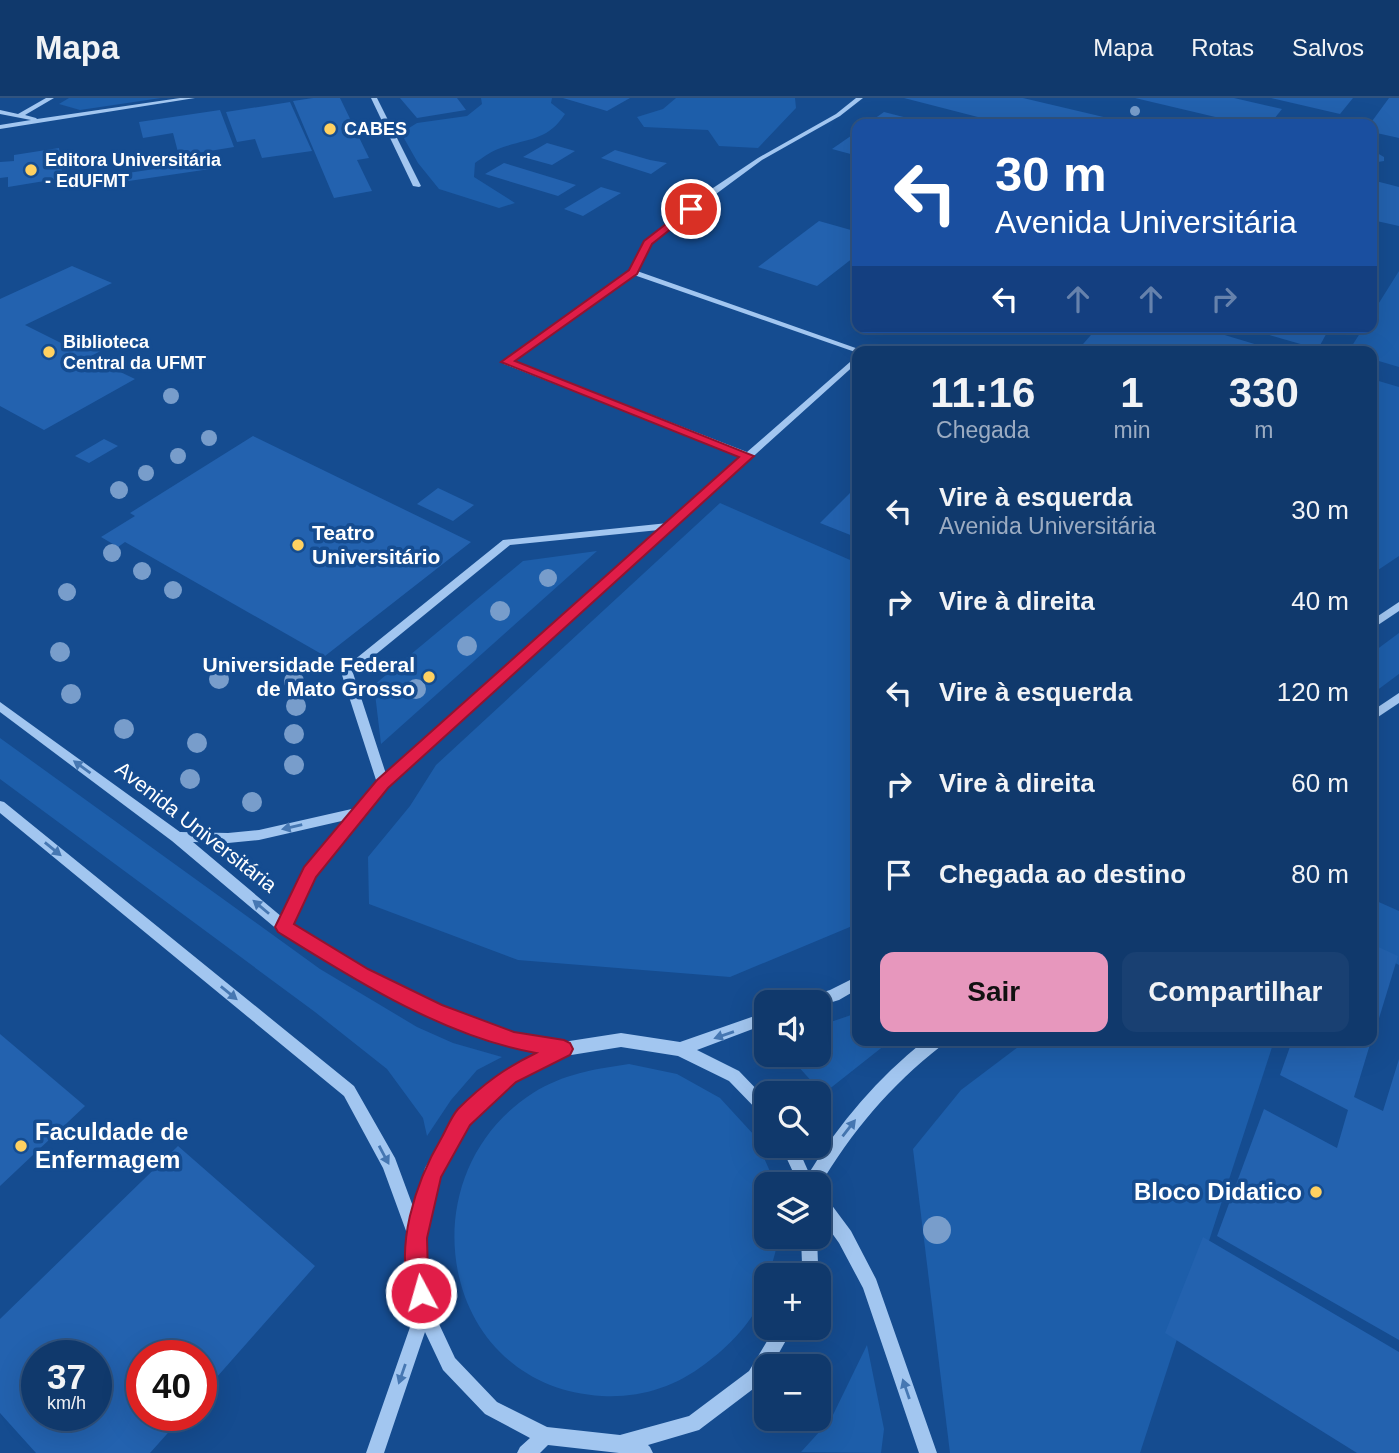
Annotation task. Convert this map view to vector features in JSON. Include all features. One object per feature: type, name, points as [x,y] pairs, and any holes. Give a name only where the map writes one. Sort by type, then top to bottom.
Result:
[{"type":"street","points":[[19,116],[51,98]]},
{"type":"street","points":[[0,127],[192,98]]},
{"type":"street","points":[[374,98],[417,186]]},
{"type":"street","points":[[748,456],[507,362],[633,272],[648,243],[702,200],[760,159],[838,115],[860,98]]},
{"type":"street","points":[[0,112],[43,120]]},
{"type":"street","points":[[633,272],[852,348]]},
{"type":"street","points":[[284,927],[310,872],[383,784],[852,362]]},
{"type":"street","points":[[383,784],[347,672],[507,542],[669,526]]},
{"type":"street","points":[[1377,621],[1399,606]]},
{"type":"street","points":[[1377,713],[1399,697]]},
{"type":"street","name":"Avenida Universitária","points":[[0,706],[177,837],[284,927],[362,975],[436,1012],[514,1040],[564,1049]]},
{"type":"street","name":"Avenida Universitária","points":[[0,806],[349,1091],[389,1164],[416,1238]]},
{"type":"street","points":[[177,837],[228,838],[259,835],[359,812]]},
{"type":"street","points":[[831,996],[852,985]]},
{"type":"street","name":"Avenida Universitária","points":[[680,1049],[754,1022]]},
{"type":"street","name":"Avenida Universitária","points":[[754,1097],[734,1076],[680,1049],[621,1040],[564,1049],[509,1076],[463,1118],[431,1174],[416,1238],[417,1275],[424,1310],[449,1364],[491,1408],[545,1436],[620,1444],[693,1424],[755,1377],[778,1340]]},
{"type":"street","points":[[818,1172],[852,1124],[883,1090],[931,1046]]},
{"type":"street","points":[[831,1218],[845,1237],[870,1285],[928,1453]]},
{"type":"street","points":[[375,1453],[424,1310]]},
{"type":"street","points":[[526,1453],[545,1436]]},
{"type":"street","points":[[620,1444],[644,1453]]},
{"type":"shaded area","points":[[69,98],[161,98],[80,110],[59,104]]},
{"type":"shaded area","points":[[481,98],[552,98],[551,103],[565,114],[551,130],[535,138],[498,149],[475,163],[474,177],[515,203],[499,208],[439,189],[418,163],[401,133],[417,123],[467,116],[482,104]]},
{"type":"shaded area","points":[[676,98],[795,98],[796,108],[758,148],[719,146],[708,130],[644,127],[637,117],[663,109]]},
{"type":"shaded area","points":[[1399,271],[1399,367],[1377,360],[1377,346],[1352,346],[1360,333],[1377,333],[1377,306]]},
{"type":"shaded area","points":[[1377,380],[1399,387],[1399,556],[1377,571]]},
{"type":"shaded area","points":[[720,503],[852,561],[852,926],[730,977],[518,960],[369,904],[368,857],[410,806],[436,765]]},
{"type":"shaded area","points":[[597,551],[381,744],[374,685],[523,561]]},
{"type":"shaded area","points":[[1399,633],[1399,674],[1377,690],[1377,649]]},
{"type":"shaded area","points":[[0,738],[320,969],[417,1027],[453,1043],[502,1057],[477,1070],[451,1100],[427,1136],[423,1118],[387,1069],[315,1012],[0,779]]},
{"type":"shaded area","points":[[1377,901],[1399,911],[1399,965],[1377,954]]},
{"type":"shaded area","points":[[852,1015],[852,1046],[884,1046],[831,1088],[831,1081],[811,1081],[799,1067],[831,1067],[831,1022]]},
{"type":"shaded area","points":[[1019,1046],[1272,1046],[1140,1453],[950,1453],[913,1149],[961,1090]]},
{"type":"shaded area","points":[[629,1064],[677,1074],[720,1098],[754,1135],[754,1158],[764,1158],[770,1172],[754,1172],[754,1249],[776,1249],[772,1263],[754,1263],[754,1314],[726,1347],[694,1372],[669,1385],[643,1393],[616,1396],[602,1396],[547,1384],[505,1357],[475,1318],[458,1272],[455,1223],[466,1174],[492,1129],[533,1093],[544,1087],[580,1073]]},
{"type":"shaded area","points":[[867,1345],[884,1429],[881,1453],[801,1452],[820,1431],[831,1431],[831,1419]]},
{"type":"building","name":"CABES","points":[[340,98],[369,158],[357,160],[372,191],[334,198],[293,101]]},
{"type":"building","points":[[400,98],[457,98],[466,110],[417,118]]},
{"type":"building","points":[[563,98],[630,98],[607,111]]},
{"type":"building","points":[[904,98],[1023,98],[1112,119],[986,119]]},
{"type":"building","points":[[1135,98],[1234,98],[1282,109],[1274,119],[1224,119]]},
{"type":"building","points":[[1271,98],[1353,98],[1340,114]]},
{"type":"building","points":[[1389,98],[1399,98],[1399,138],[1377,133],[1377,119],[1374,119]]},
{"type":"building","points":[[290,102],[312,151],[262,158],[255,139],[237,142],[226,112]]},
{"type":"building","points":[[220,110],[234,147],[179,156],[173,133],[143,138],[139,122]]},
{"type":"building","points":[[884,112],[911,119],[874,119]]},
{"type":"building","points":[[852,135],[852,154],[832,149]]},
{"type":"building","points":[[547,143],[575,151],[552,165],[523,157]]},
{"type":"building","name":"Editora Universitária - EdUFMT","points":[[59,148],[63,178],[8,187],[8,177],[0,178],[0,162],[14,161],[14,155]]},
{"type":"building","points":[[615,150],[667,163],[651,174],[601,158]]},
{"type":"building","points":[[1377,153],[1384,157],[1384,161],[1377,162]]},
{"type":"building","points":[[215,160],[217,168],[122,182],[121,174]]},
{"type":"building","points":[[504,163],[576,185],[558,196],[485,174]]},
{"type":"building","points":[[1377,181],[1399,187],[1399,226],[1377,221]]},
{"type":"building","points":[[601,187],[621,193],[583,216],[564,209]]},
{"type":"building","points":[[819,221],[852,230],[852,259],[817,286],[758,267]]},
{"type":"building","name":"Biblioteca Central da UFMT","points":[[72,266],[112,283],[25,325],[69,347],[98,332],[118,342],[89,357],[135,379],[44,430],[0,406],[0,299]]},
{"type":"building","points":[[1093,333],[1218,333],[1261,346],[1081,346]]},
{"type":"building","points":[[1262,333],[1327,333],[1320,346],[1308,346]]},
{"type":"building","name":"Teatro Universitário","points":[[253,436],[471,542],[325,656],[125,542],[118,547],[101,537],[135,516],[130,513]]},
{"type":"building","points":[[104,439],[118,446],[89,463],[75,456]]},
{"type":"building","points":[[438,488],[474,505],[453,521],[417,504]]},
{"type":"building","points":[[852,491],[852,536],[820,523]]},
{"type":"building","points":[[1377,946],[1398,956],[1377,1025]]},
{"type":"building","name":"Faculdade de Enfermagem","points":[[0,1034],[85,1106],[0,1186]]},
{"type":"building","name":"Bloco Didatico","points":[[1290,1046],[1369,1046],[1354,1097],[1383,1111],[1399,1059],[1399,1340],[1217,1236],[1264,1109],[1337,1148],[1348,1110],[1280,1075]]},
{"type":"building","points":[[178,1146],[315,1266],[217,1377],[217,1340],[126,1340],[126,1431],[170,1431],[150,1453],[36,1453],[0,1413],[0,1319]]},
{"type":"building","points":[[1203,1237],[1399,1352],[1399,1453],[1357,1453],[1165,1333]]},
{"type":"place","name":"CABES","points":[[330,129]]},
{"type":"place","name":"Editora Universitária - EdUFMT","points":[[31,170]]},
{"type":"place","name":"Biblioteca Central da UFMT","points":[[49,352]]},
{"type":"place","name":"Teatro Universitário","points":[[298,545]]},
{"type":"place","name":"Universidade Federal de Mato Grosso","points":[[429,677]]},
{"type":"place","name":"Faculdade de Enfermagem","points":[[21,1146]]},
{"type":"place","name":"Bloco Didatico","points":[[1316,1192]]},
{"type":"route","points":[[421,1293],[417,1275],[416,1238],[431,1174],[463,1118],[509,1076],[564,1049],[514,1040],[436,1012],[362,975],[284,927],[310,872],[383,784],[748,456],[507,362],[633,272],[648,243],[691,209]]}]
